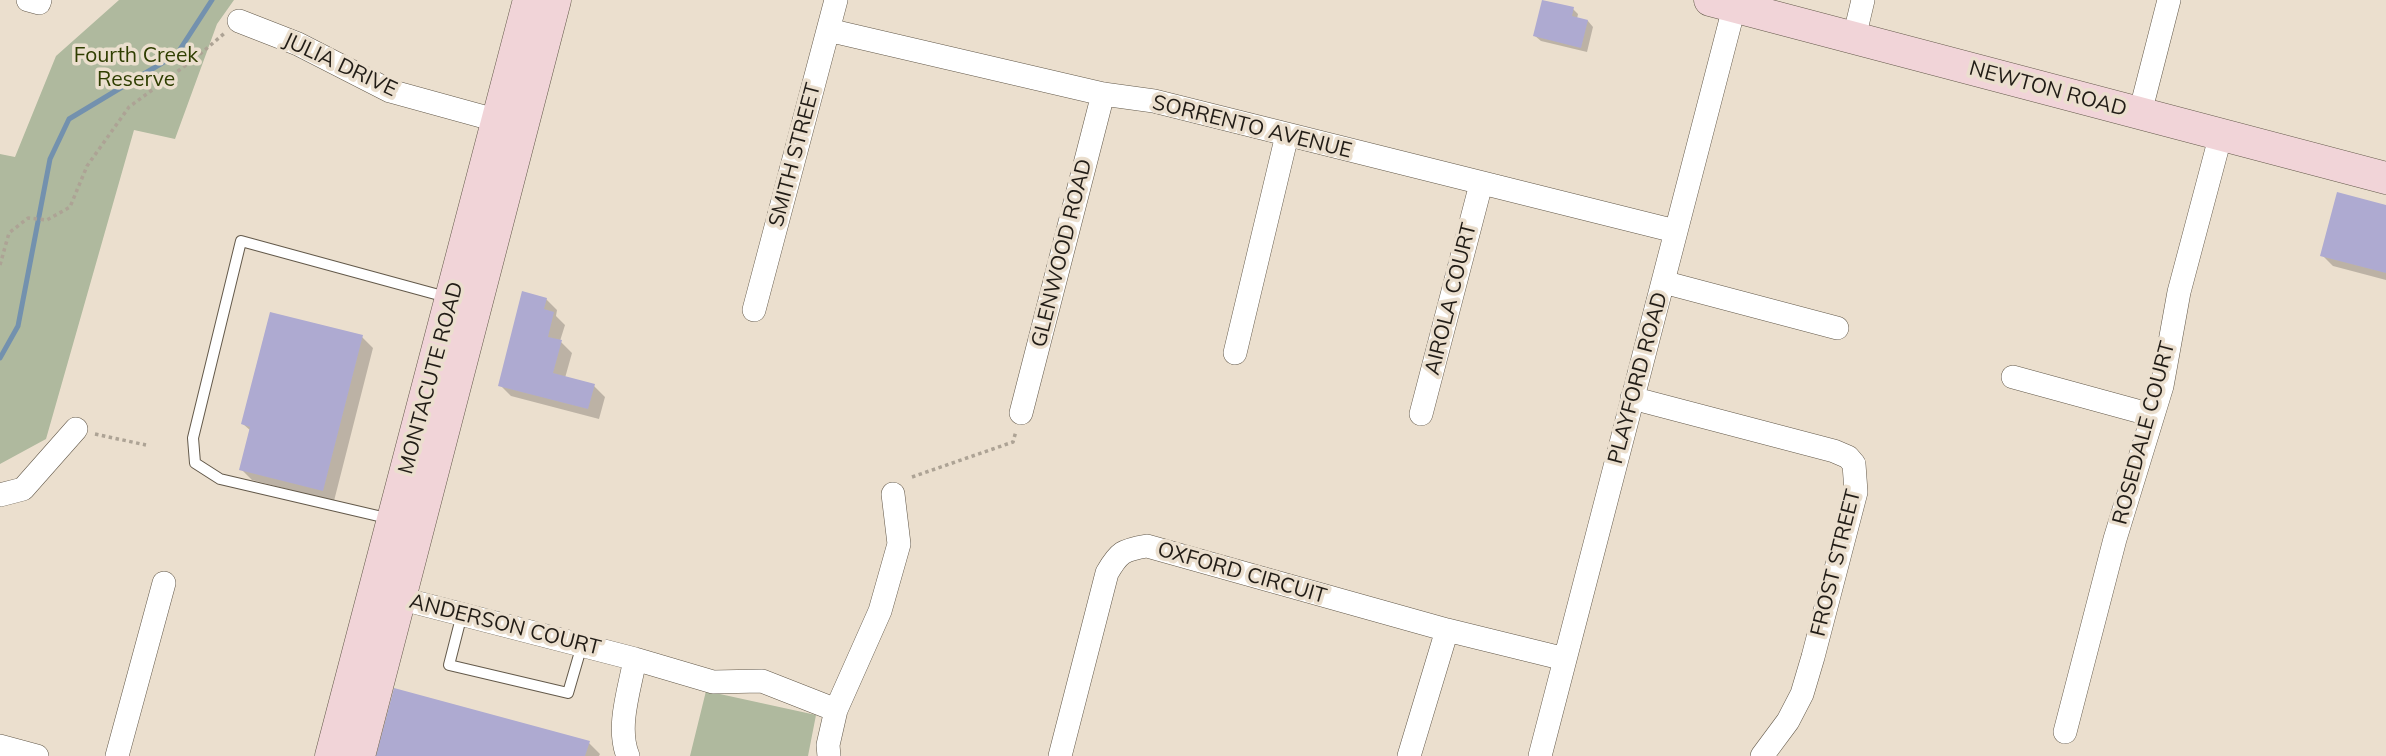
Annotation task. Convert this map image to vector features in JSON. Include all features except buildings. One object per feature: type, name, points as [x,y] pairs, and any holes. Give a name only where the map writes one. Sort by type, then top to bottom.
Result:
[{"type":"main road","name":"MONTACUTE ROAD","points":[[331,756],[387,595],[510,124],[529,0]]},
{"type":"main road","name":"MONTACUTE ROAD","points":[[359,756],[387,595],[394,520],[452,298],[555,0]]},
{"type":"main road","name":"NEWTON ROAD","points":[[1779,0],[1858,19],[2143,104],[2386,159]]},
{"type":"main road","name":"NEWTON ROAD","points":[[1727,2],[1858,19]]},
{"type":"main road","name":"NEWTON ROAD","points":[[2143,104],[2221,134],[2386,178]]},
{"type":"street","name":"SMITH STREET","points":[[754,310],[836,0]]},
{"type":"street","points":[[2143,104],[2169,0]]},
{"type":"street","name":"PLAYFORD ROAD","points":[[1540,756],[1675,231],[1727,2]]},
{"type":"street","name":"JULIA DRIVE","points":[[239,21],[298,44],[390,91],[510,124]]},
{"type":"street","name":"SORRENTO AVENUE","points":[[828,30],[1103,94],[1154,101],[1675,231]]},
{"type":"street","name":"GLENWOOD ROAD","points":[[1021,412],[1103,94]]},
{"type":"street","name":"ROSEDALE COURT","points":[[2065,732],[2115,539],[2162,386],[2179,292],[2221,134]]},
{"type":"street","points":[[1235,353],[1287,135]]},
{"type":"street","name":"AIROLA COURT","points":[[1421,414],[1480,184]]},
{"type":"street","points":[[1662,282],[1837,328]]},
{"type":"street","points":[[2013,377],[2152,415]]},
{"type":"street","name":"FROST STREET","points":[[1632,398],[1834,451],[1854,464],[1856,492],[1802,694],[1788,720],[1762,756]]},
{"type":"street","points":[[0,495],[23,489],[76,429]]},
{"type":"street","points":[[830,756],[828,745],[836,710],[880,611],[899,544],[893,494]]},
{"type":"street","name":"OXFORD CIRCUIT","points":[[1060,756],[1107,572],[1117,556],[1130,549],[1147,546],[1565,659]]},
{"type":"street","points":[[117,756],[164,583]]},
{"type":"street","name":"ANDERSON COURT","points":[[387,595],[635,659],[713,682],[762,681],[836,710]]},
{"type":"street","points":[[1409,756],[1447,629]]},
{"type":"street","points":[[628,756],[624,746],[625,713],[635,659]]},
{"type":"street","points":[[0,746],[37,756]]},
{"type":"lane","points":[[394,520],[220,479],[195,463],[193,438],[241,242],[452,298]]},
{"type":"lane","points":[[461,614],[449,665],[568,693],[582,645]]},
{"type":"path","points":[[0,265],[9,233],[28,218],[47,220],[71,207],[87,166],[129,107],[193,60],[239,21]]},
{"type":"path","points":[[912,477],[1013,442],[1021,412]]},
{"type":"path","points":[[76,429],[146,445]]},
{"type":"green space","name":"Fourth Creek Reserve","points":[[119,0],[234,0],[217,24],[175,139],[134,130],[46,439],[0,464],[0,154],[15,157],[56,56]]},
{"type":"green space","points":[[706,691],[816,715],[808,756],[690,756]]},
{"type":"waterway","points":[[0,358],[18,326],[50,159],[69,119],[177,54],[212,0]]}]
